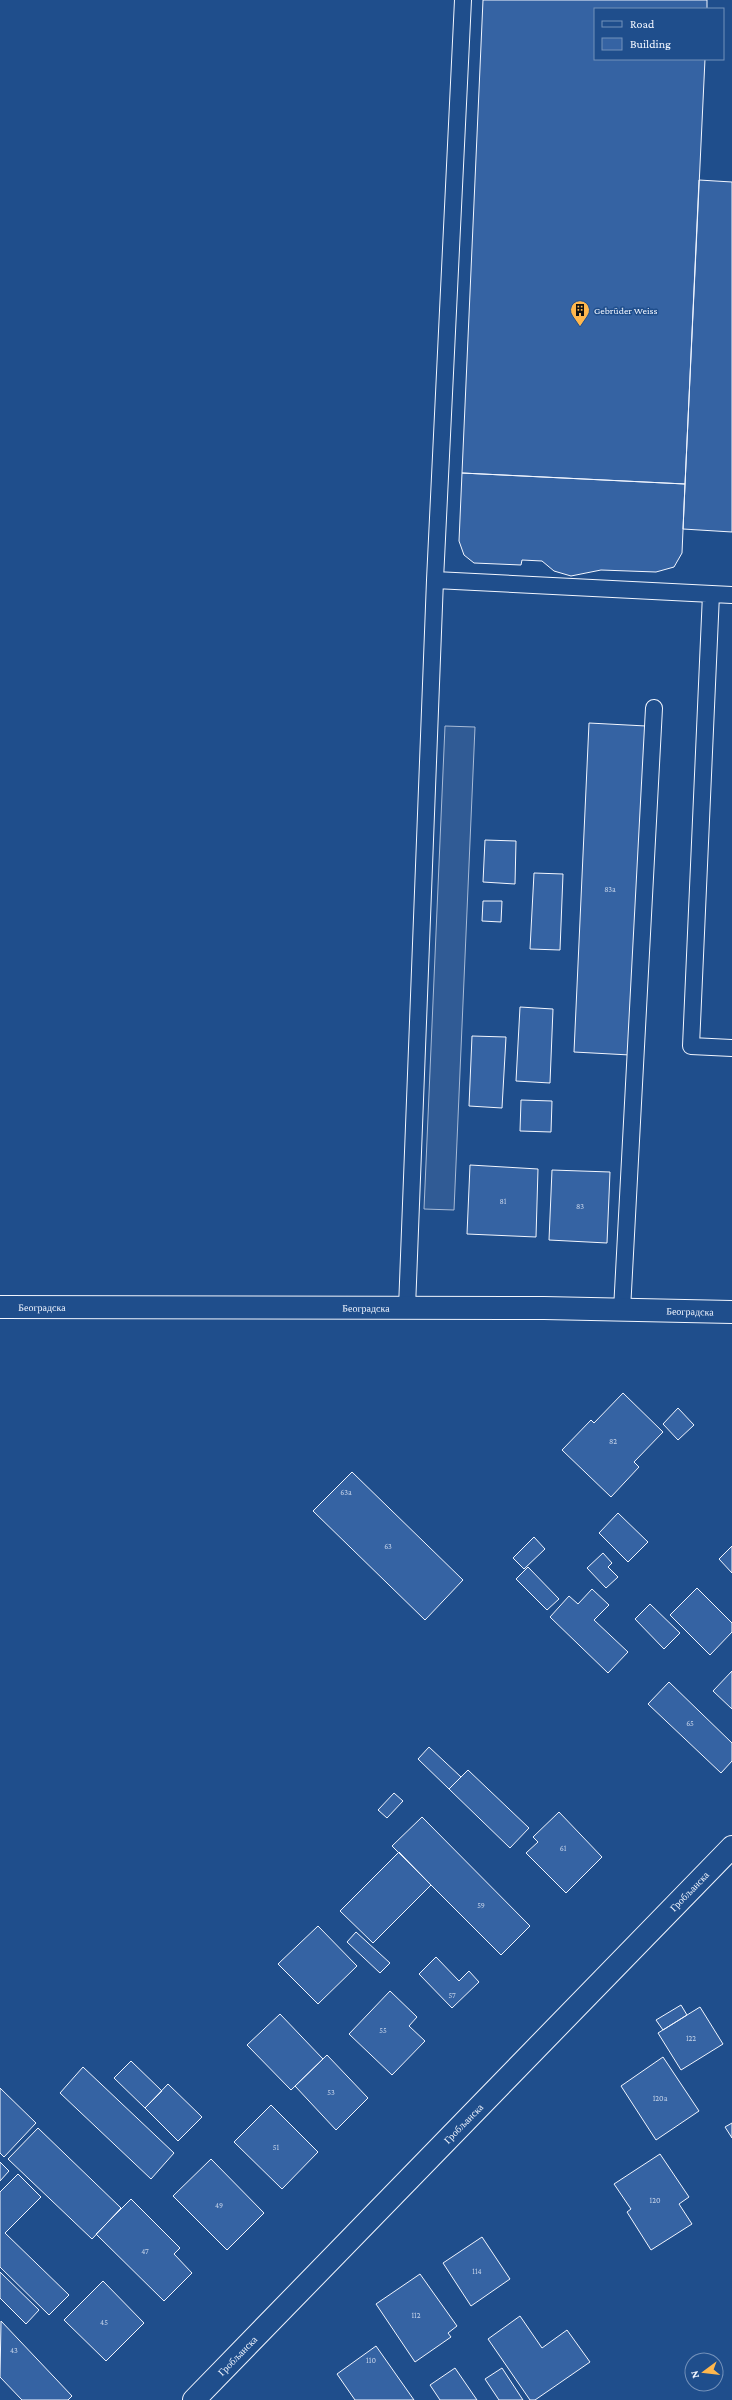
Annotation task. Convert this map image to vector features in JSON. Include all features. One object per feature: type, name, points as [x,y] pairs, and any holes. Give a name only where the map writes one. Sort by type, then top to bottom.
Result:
[{"type":"street","name":"Београдска","points":[[0,1307],[407,1308],[732,1312]]},
{"type":"street","name":"Гробљанска","points":[[194,2400],[732,1847]]},
{"type":"lane","points":[[407,1308],[435,580],[463,0]]},
{"type":"lane","points":[[435,580],[732,595]]},
{"type":"lane","points":[[711,594],[691,1046],[732,1048]]},
{"type":"lane","points":[[622,1310],[654,708]]},
{"type":"shaded area","points":[[445,726],[475,727],[454,1210],[424,1209]]},
{"type":"building","name":"Gebrüder Weiss","points":[[483,0],[707,0],[707,8],[594,8],[594,60],[705,60],[685,484],[462,473]]},
{"type":"building","points":[[699,180],[732,182],[732,532],[683,529]]},
{"type":"building","points":[[462,473],[685,484],[682,553],[674,567],[656,572],[601,570],[571,576],[554,571],[542,561],[522,560],[521,565],[474,563],[464,555],[459,541]]},
{"type":"building","points":[[589,723],[646,726],[630,1055],[574,1052]]},
{"type":"building","points":[[485,840],[516,841],[515,884],[483,882]]},
{"type":"building","points":[[534,873],[563,874],[560,950],[530,949]]},
{"type":"building","points":[[483,901],[502,901],[501,922],[482,921]]},
{"type":"building","points":[[520,1007],[553,1009],[550,1083],[516,1081]]},
{"type":"building","points":[[472,1036],[506,1037],[502,1108],[469,1106]]},
{"type":"building","points":[[521,1100],[552,1101],[551,1132],[520,1131]]},
{"type":"building","points":[[470,1165],[538,1169],[536,1237],[467,1234]]},
{"type":"building","points":[[552,1170],[610,1172],[607,1243],[549,1240]]},
{"type":"building","points":[[623,1393],[663,1432],[634,1462],[639,1467],[611,1497],[562,1450],[591,1420],[594,1423]]},
{"type":"building","points":[[678,1408],[694,1425],[678,1440],[663,1424]]},
{"type":"building","points":[[352,1472],[463,1580],[425,1620],[313,1511]]},
{"type":"building","points":[[618,1513],[648,1542],[628,1562],[599,1533]]},
{"type":"building","points":[[534,1537],[545,1549],[524,1569],[513,1558]]},
{"type":"building","points":[[732,1546],[732,1573],[719,1559]]},
{"type":"building","points":[[603,1553],[612,1563],[608,1567],[618,1577],[606,1588],[587,1568]]},
{"type":"building","points":[[528,1567],[559,1599],[547,1610],[516,1579]]},
{"type":"building","points":[[697,1588],[732,1623],[732,1632],[710,1655],[670,1615]]},
{"type":"building","points":[[592,1589],[609,1605],[594,1620],[628,1652],[608,1673],[550,1617],[569,1596],[578,1604]]},
{"type":"building","points":[[650,1604],[680,1633],[664,1649],[635,1619]]},
{"type":"building","points":[[732,1671],[732,1709],[713,1691]]},
{"type":"building","points":[[669,1682],[732,1743],[732,1761],[721,1773],[648,1704]]},
{"type":"building","points":[[429,1747],[461,1777],[449,1789],[418,1759]]},
{"type":"building","points":[[468,1770],[529,1828],[510,1848],[449,1789]]},
{"type":"building","points":[[394,1793],[403,1801],[387,1818],[378,1810]]},
{"type":"building","points":[[559,1812],[602,1857],[566,1893],[526,1853],[538,1842],[533,1837]]},
{"type":"building","points":[[422,1817],[530,1926],[501,1955],[392,1846]]},
{"type":"building","points":[[399,1852],[431,1885],[373,1943],[340,1911]]},
{"type":"building","points":[[318,1926],[357,1966],[318,2004],[278,1964]]},
{"type":"building","points":[[356,1932],[390,1963],[380,1973],[347,1942]]},
{"type":"building","points":[[436,1957],[459,1981],[469,1971],[479,1982],[452,2008],[419,1974]]},
{"type":"building","points":[[390,1991],[417,2017],[409,2026],[425,2041],[392,2075],[349,2034]]},
{"type":"building","points":[[681,2005],[687,2015],[663,2030],[656,2020]]},
{"type":"building","points":[[700,2007],[723,2044],[681,2070],[658,2033]]},
{"type":"building","points":[[280,2014],[323,2059],[291,2090],[247,2045]]},
{"type":"building","points":[[327,2055],[368,2098],[336,2130],[295,2086]]},
{"type":"building","points":[[663,2057],[699,2111],[656,2140],[621,2086]]},
{"type":"building","points":[[131,2061],[162,2091],[145,2108],[114,2078]]},
{"type":"building","points":[[83,2067],[174,2153],[151,2179],[60,2093]]},
{"type":"building","points":[[168,2084],[202,2117],[178,2141],[145,2108]]},
{"type":"building","points":[[0,2088],[36,2123],[4,2157],[0,2153]]},
{"type":"building","points":[[271,2105],[318,2152],[282,2189],[234,2142]]},
{"type":"building","points":[[732,2123],[732,2138],[725,2127]]},
{"type":"building","points":[[38,2128],[121,2208],[92,2239],[8,2159]]},
{"type":"building","points":[[660,2154],[689,2197],[679,2204],[692,2224],[651,2250],[627,2212],[631,2209],[614,2184]]},
{"type":"building","points":[[211,2159],[264,2213],[227,2250],[173,2196]]},
{"type":"building","points":[[0,2162],[9,2171],[0,2181]]},
{"type":"building","points":[[18,2174],[41,2197],[5,2233],[69,2295],[49,2315],[0,2267],[0,2192]]},
{"type":"building","points":[[131,2199],[180,2248],[174,2254],[192,2273],[164,2301],[96,2234]]},
{"type":"building","points":[[482,2237],[510,2279],[471,2306],[443,2263]]},
{"type":"building","points":[[0,2272],[39,2310],[26,2324],[0,2298]]},
{"type":"building","points":[[420,2274],[457,2326],[448,2333],[451,2337],[415,2362],[376,2304]]},
{"type":"building","points":[[103,2281],[144,2323],[106,2361],[64,2320]]},
{"type":"building","points":[[520,2316],[542,2348],[567,2330],[590,2362],[535,2400],[530,2400],[488,2339]]},
{"type":"building","points":[[1,2321],[72,2396],[68,2400],[22,2400],[0,2377]]},
{"type":"building","points":[[376,2346],[414,2400],[355,2400],[337,2374]]},
{"type":"building","points":[[455,2368],[477,2400],[440,2400],[430,2385]]},
{"type":"building","points":[[502,2368],[523,2400],[499,2400],[485,2379]]},
{"type":"place","name":"Gebrüder Weiss","points":[[580,327]]}]
